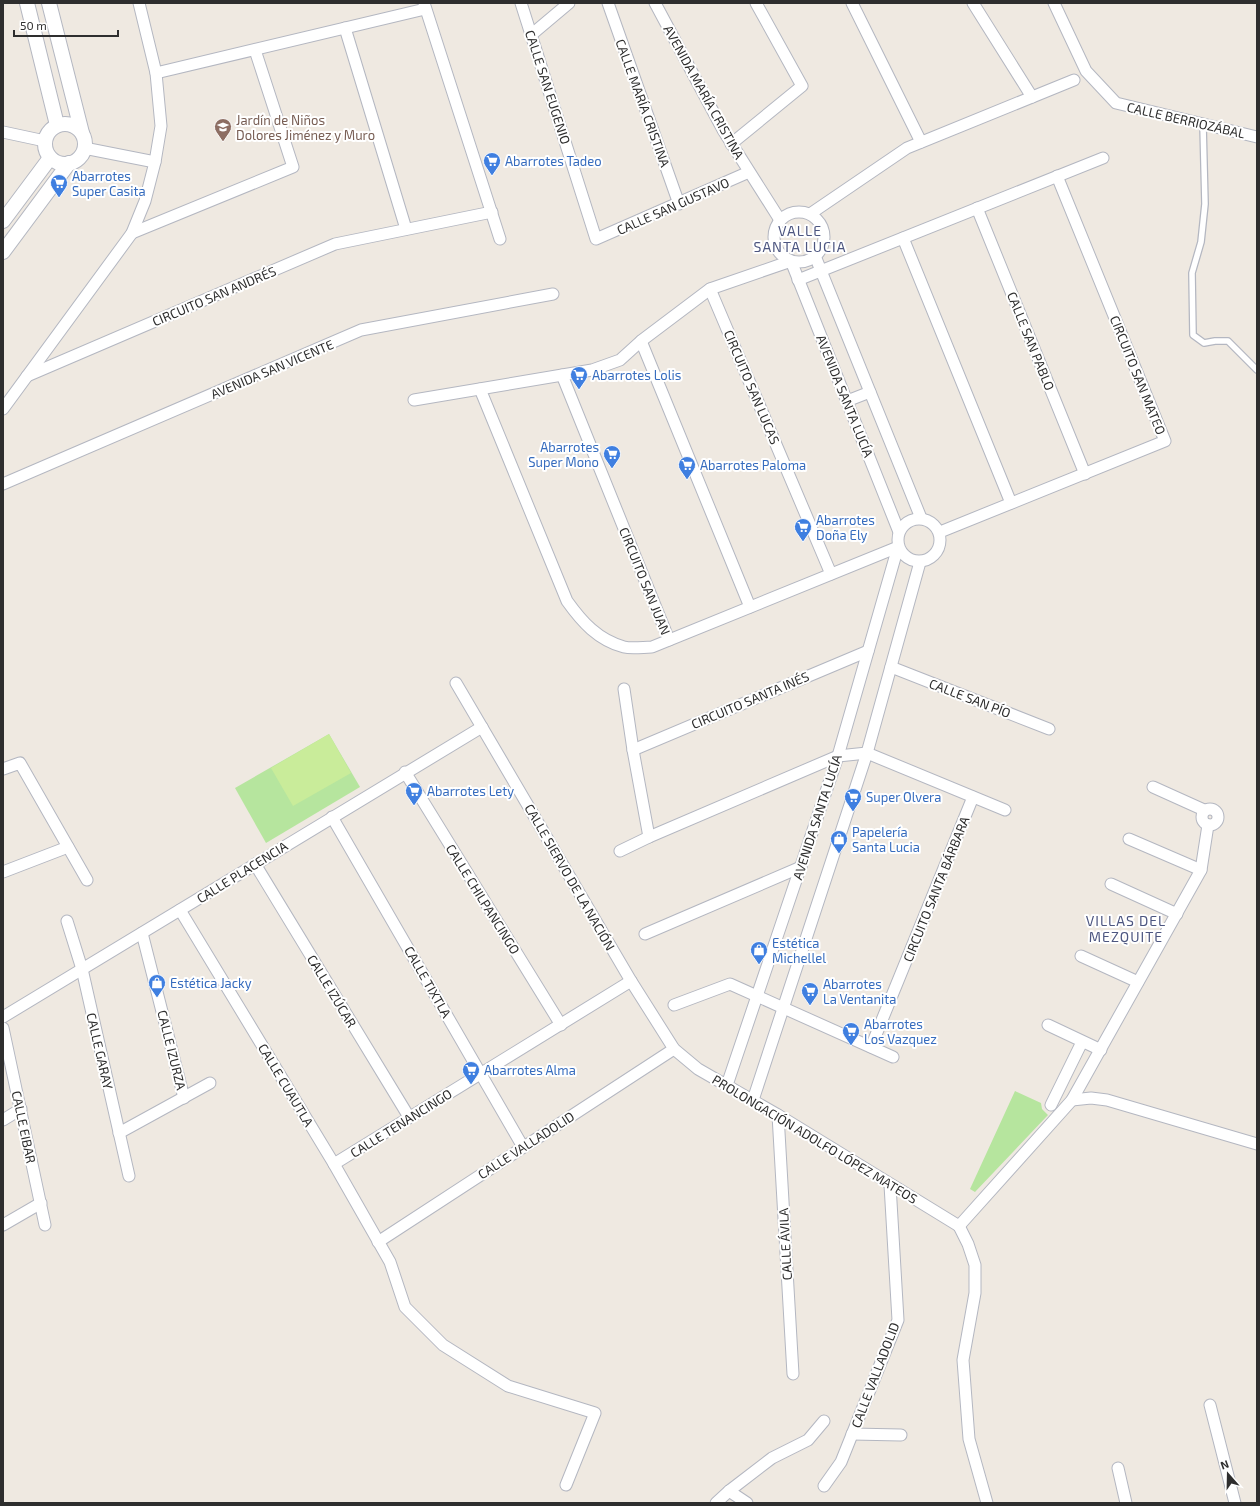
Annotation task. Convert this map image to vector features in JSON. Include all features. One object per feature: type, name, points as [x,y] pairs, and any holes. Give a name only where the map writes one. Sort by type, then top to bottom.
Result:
[{"type":"street","points":[[27,3],[57,126]]},
{"type":"street","points":[[49,3],[85,143],[79,158],[69,163],[62,163],[50,158],[47,152],[45,140],[50,131],[57,126],[69,124],[80,130],[82,133]]},
{"type":"street","points":[[3,409],[132,233],[145,201],[155,162],[161,126],[156,73],[139,3]]},
{"type":"street","name":"CALLE SAN EUGENIO","points":[[521,3],[596,239]]},
{"type":"street","points":[[531,35],[569,3]]},
{"type":"street","name":"CALLE MARÍA CRISTINA","points":[[608,3],[679,204]]},
{"type":"street","name":"AVENIDA MARÍA CRISTINA","points":[[655,3],[731,144],[780,220]]},
{"type":"street","points":[[731,144],[802,86],[756,3]]},
{"type":"street","points":[[852,3],[922,142]]},
{"type":"street","points":[[973,3],[1032,97]]},
{"type":"street","name":"CALLE BERRIOZÁBAL","points":[[1054,3],[1086,71],[1116,103],[1257,137]]},
{"type":"street","points":[[156,73],[345,28],[424,6],[500,239]]},
{"type":"street","points":[[345,28],[406,229]]},
{"type":"street","points":[[132,233],[293,167],[254,50]]},
{"type":"street","points":[[810,214],[907,148],[1074,80]]},
{"type":"street","points":[[3,132],[45,140]]},
{"type":"street","points":[[84,148],[155,162]]},
{"type":"street","points":[[3,221],[50,158]]},
{"type":"street","points":[[798,280],[1103,158]]},
{"type":"street","points":[[3,252],[69,163]]},
{"type":"street","name":"CALLE SAN GUSTAVO","points":[[596,239],[679,204],[749,172]]},
{"type":"street","name":"CIRCUITO SAN MATEO","points":[[940,532],[1165,441],[1057,176]]},
{"type":"street","name":"CALLE SAN PABLO","points":[[978,208],[1085,474]]},
{"type":"street","name":"CIRCUITO SAN ANDRÉS","points":[[27,376],[335,244],[492,212]]},
{"type":"street","points":[[794,212],[810,214],[819,222],[824,233],[824,241],[821,249],[815,256],[808,260],[800,262],[791,261],[778,251],[774,243],[775,230],[780,220],[787,215],[794,212]]},
{"type":"street","points":[[903,238],[1011,503]]},
{"type":"street","name":"AVENIDA SANTA LUCÍA","points":[[815,256],[921,518]]},
{"type":"street","points":[[414,400],[592,370],[620,360],[641,341],[710,289],[791,261]]},
{"type":"street","name":"AVENIDA SANTA LUCÍA","points":[[791,261],[899,532]]},
{"type":"street","name":"CIRCUITO SAN LUCAS","points":[[710,289],[831,574]]},
{"type":"street","name":"AVENIDA SAN VICENTE","points":[[3,484],[362,330],[553,294]]},
{"type":"street","points":[[641,341],[750,608]]},
{"type":"street","name":"CIRCUITO SAN JUAN","points":[[480,389],[567,601],[587,626],[604,639],[625,648],[652,647],[670,640],[562,375]]},
{"type":"street","points":[[847,401],[870,392]]},
{"type":"street","points":[[921,518],[933,522],[940,532],[941,542],[938,552],[930,559],[920,562],[911,560],[904,555],[898,547],[899,532],[908,521],[921,518]]},
{"type":"street","points":[[670,640],[898,547]]},
{"type":"street","name":"AVENIDA SANTA LUCÍA","points":[[727,1085],[838,756],[898,547]]},
{"type":"street","name":"AVENIDA SANTA LUCÍA","points":[[753,1100],[867,753],[920,562]]},
{"type":"street","name":"CIRCUITO SANTA INÉS","points":[[632,750],[868,651]]},
{"type":"street","name":"CALLE SAN PÍO","points":[[891,667],[1049,729]]},
{"type":"street","name":"CALLE SIERVO DE LA NACIÓN","points":[[456,683],[631,981],[674,1049]]},
{"type":"street","points":[[624,689],[632,750],[649,837]]},
{"type":"street","name":"CALLE PLACENCIA","points":[[3,1017],[405,772],[482,727]]},
{"type":"street","points":[[620,851],[649,837],[838,756],[867,753],[1005,810]]},
{"type":"street","points":[[3,769],[20,763],[87,880]]},
{"type":"street","name":"CALLE CHILPANCINGO","points":[[405,772],[560,1025]]},
{"type":"street","points":[[987,1503],[969,1439],[963,1360],[975,1293],[975,1265],[968,1244],[959,1226],[1072,1100],[1201,870],[1208,825],[1211,825],[1217,821],[1218,814],[1210,808],[1204,810],[1153,788]]},
{"type":"street","name":"CIRCUITO SANTA BÁRBARA","points":[[871,1047],[974,797]]},
{"type":"street","name":"CALLE TIXTLA","points":[[332,817],[524,1147]]},
{"type":"street","points":[[1129,839],[1201,870]]},
{"type":"street","points":[[3,872],[68,847]]},
{"type":"street","name":"CALLE IZÚCAR","points":[[256,864],[409,1117]]},
{"type":"street","points":[[645,934],[801,867]]},
{"type":"street","points":[[1111,884],[1177,914]]},
{"type":"street","name":"CALLE CUAUTLA","points":[[180,910],[334,1164],[390,1262],[405,1307],[442,1345],[508,1386],[594,1413],[566,1485]]},
{"type":"street","name":"CALLE GARAY","points":[[67,921],[82,969],[129,1176]]},
{"type":"street","name":"CALLE IZURZA","points":[[142,933],[184,1098]]},
{"type":"street","points":[[1081,956],[1138,982]]},
{"type":"street","name":"CALLE TENANCINGO","points":[[334,1164],[631,981]]},
{"type":"street","points":[[674,1005],[730,984],[893,1057]]},
{"type":"street","points":[[1048,1024],[1100,1050]]},
{"type":"street","name":"CALLE EIBAR","points":[[3,1028],[45,1225]]},
{"type":"street","points":[[1051,1105],[1082,1042]]},
{"type":"street","name":"PROLONGACIÓN ADOLFO LÓPEZ MATEOS","points":[[674,1049],[698,1069],[778,1115],[959,1226]]},
{"type":"street","name":"CALLE VALLADOLID","points":[[378,1242],[674,1049]]},
{"type":"street","points":[[119,1133],[210,1083]]},
{"type":"street","points":[[1072,1100],[1091,1098],[1107,1100],[1257,1144]]},
{"type":"street","points":[[3,1120],[21,1109]]},
{"type":"street","name":"CALLE ÁVILA","points":[[778,1115],[793,1374]]},
{"type":"street","name":"CALLE VALLADOLID","points":[[824,1486],[841,1462],[898,1320],[890,1185]]},
{"type":"street","points":[[3,1225],[41,1203]]},
{"type":"street","points":[[1210,1405],[1235,1503]]},
{"type":"street","points":[[716,1503],[729,1491],[772,1458],[808,1440],[824,1421]]},
{"type":"street","points":[[852,1434],[900,1435]]},
{"type":"street","points":[[1118,1468],[1126,1503]]},
{"type":"street","points":[[729,1491],[747,1503]]},
{"type":"lane","points":[[1203,124],[1206,204],[1201,242],[1192,273],[1193,335],[1204,343],[1215,341],[1228,342],[1257,370]]},
{"type":"green space","points":[[329,734],[360,787],[266,843],[235,788]]},
{"type":"green space","points":[[329,734],[351,773],[293,806],[271,768]]},
{"type":"green space","points":[[1015,1091],[1041,1103],[1042,1109],[1048,1115],[975,1192],[970,1189]]},
{"type":"place","name":"Jardín de Niños Dolores Jiménez y Muro","points":[[223,142]]},
{"type":"place","name":"Abarrotes Tadeo","points":[[492,176]]},
{"type":"place","name":"Abarrotes Super Casita","points":[[59,198]]},
{"type":"place","name":"Abarrotes Lolis","points":[[579,390]]},
{"type":"place","name":"Abarrotes Super Mono","points":[[612,469]]},
{"type":"place","name":"Abarrotes Paloma","points":[[687,480]]},
{"type":"place","name":"Abarrotes Doña Ely","points":[[803,542]]},
{"type":"place","name":"Abarrotes Lety","points":[[414,806]]},
{"type":"place","name":"Super Olvera","points":[[853,812]]},
{"type":"place","name":"Papelería Santa Lucia","points":[[839,854]]},
{"type":"place","name":"Estética Michellel","points":[[759,965]]},
{"type":"place","name":"Estética Jacky","points":[[157,998]]},
{"type":"place","name":"Abarrotes La Ventanita","points":[[810,1006]]},
{"type":"place","name":"Abarrotes Los Vazquez","points":[[851,1046]]},
{"type":"place","name":"Abarrotes Alma","points":[[471,1085]]},
{"type":"district","name":"VALLE SANTA LUCIA","points":[[800,238]]},
{"type":"district","name":"VILLAS DEL MEZQUITE","points":[[1126,928]]}]
